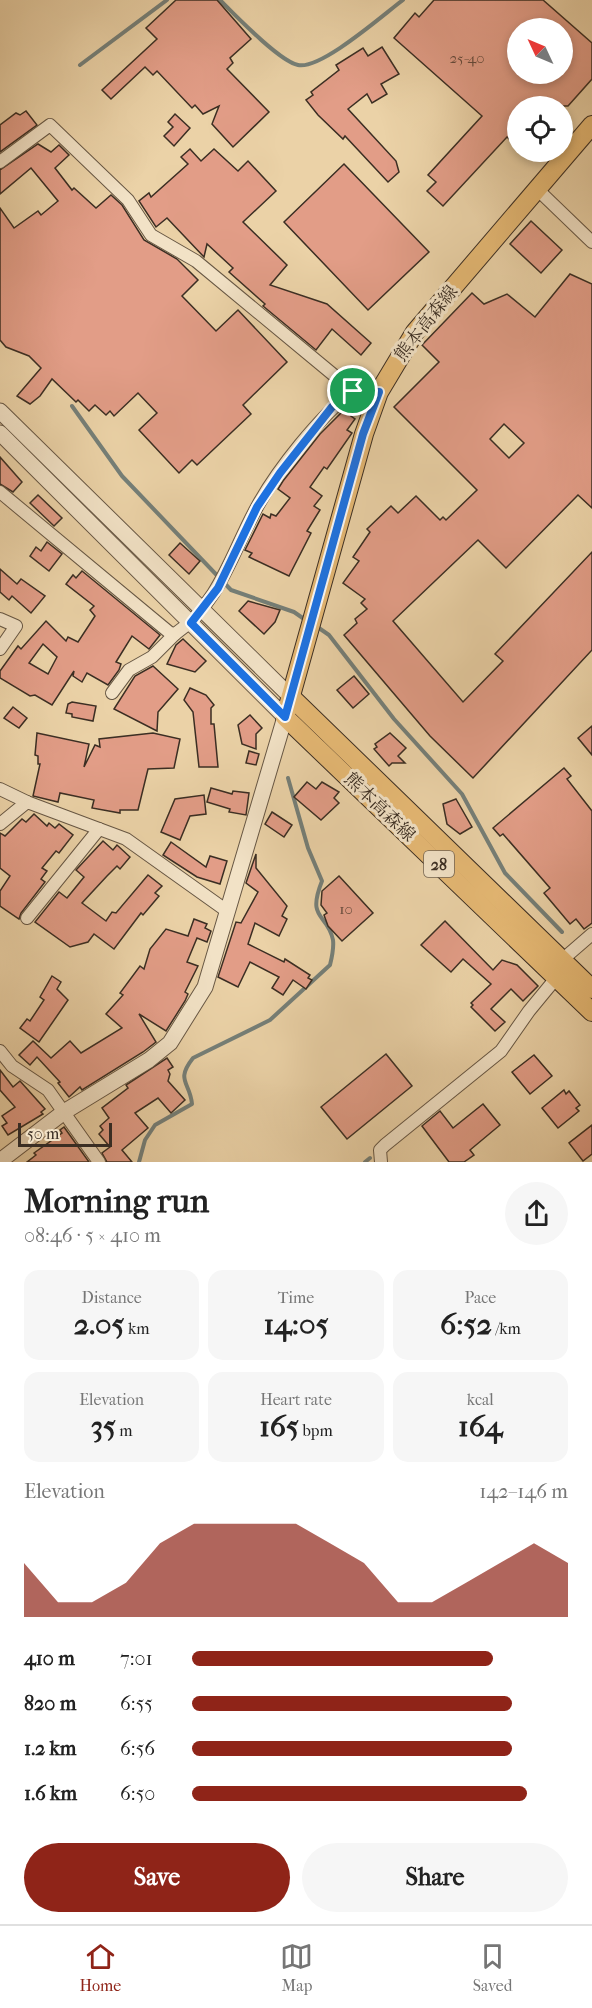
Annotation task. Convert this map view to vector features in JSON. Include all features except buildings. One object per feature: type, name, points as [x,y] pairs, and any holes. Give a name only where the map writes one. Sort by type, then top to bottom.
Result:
[{"type":"main road","name":"熊本高森線","points":[[592,125],[415,332],[379,392],[363,434],[285,717],[560,969],[592,989]]},
{"type":"main road","name":"熊本高森線","points":[[291,697],[560,969],[592,1012]]},
{"type":"street","points":[[0,162],[50,125],[128,200],[151,235],[196,261],[353,391],[379,392]]},
{"type":"street","points":[[537,189],[592,242]]},
{"type":"street","points":[[112,693],[129,670],[152,657],[191,623],[218,588],[257,507],[280,473],[332,407],[353,391]]},
{"type":"street","points":[[0,411],[291,697]]},
{"type":"street","points":[[0,433],[285,717],[205,987],[170,1043],[149,1060],[64,1112],[0,1161]]},
{"type":"street","points":[[0,492],[170,633],[176,634]]},
{"type":"street","points":[[0,619],[16,626],[0,649]]},
{"type":"street","points":[[0,789],[27,802],[126,840],[227,911]]},
{"type":"street","points":[[0,824],[27,802]]},
{"type":"street","points":[[27,918],[99,829]]},
{"type":"street","points":[[381,1162],[380,1150],[501,1051],[560,969],[592,934]]},
{"type":"street","points":[[0,1051],[12,1066],[48,1090],[99,1162]]},
{"type":"waterway","points":[[80,65],[167,0]]},
{"type":"waterway","points":[[220,0],[269,47],[298,65],[321,59],[336,50],[403,0]]},
{"type":"waterway","points":[[72,406],[122,476],[231,590],[294,612],[307,621]]},
{"type":"waterway","points":[[316,626],[329,635],[394,719],[462,794],[505,873],[562,932]]},
{"type":"waterway","points":[[139,1162],[145,1140],[155,1125],[192,1104],[184,1077],[193,1058],[270,1020],[330,965],[333,940],[317,910],[316,903],[322,881],[308,848],[288,778]]},
{"type":"waterway","points":[[365,1162],[370,1158]]},
{"type":"route","points":[[353,391],[379,392],[363,434],[285,717],[191,623],[218,588],[257,507],[280,473],[332,407],[353,391]]}]
